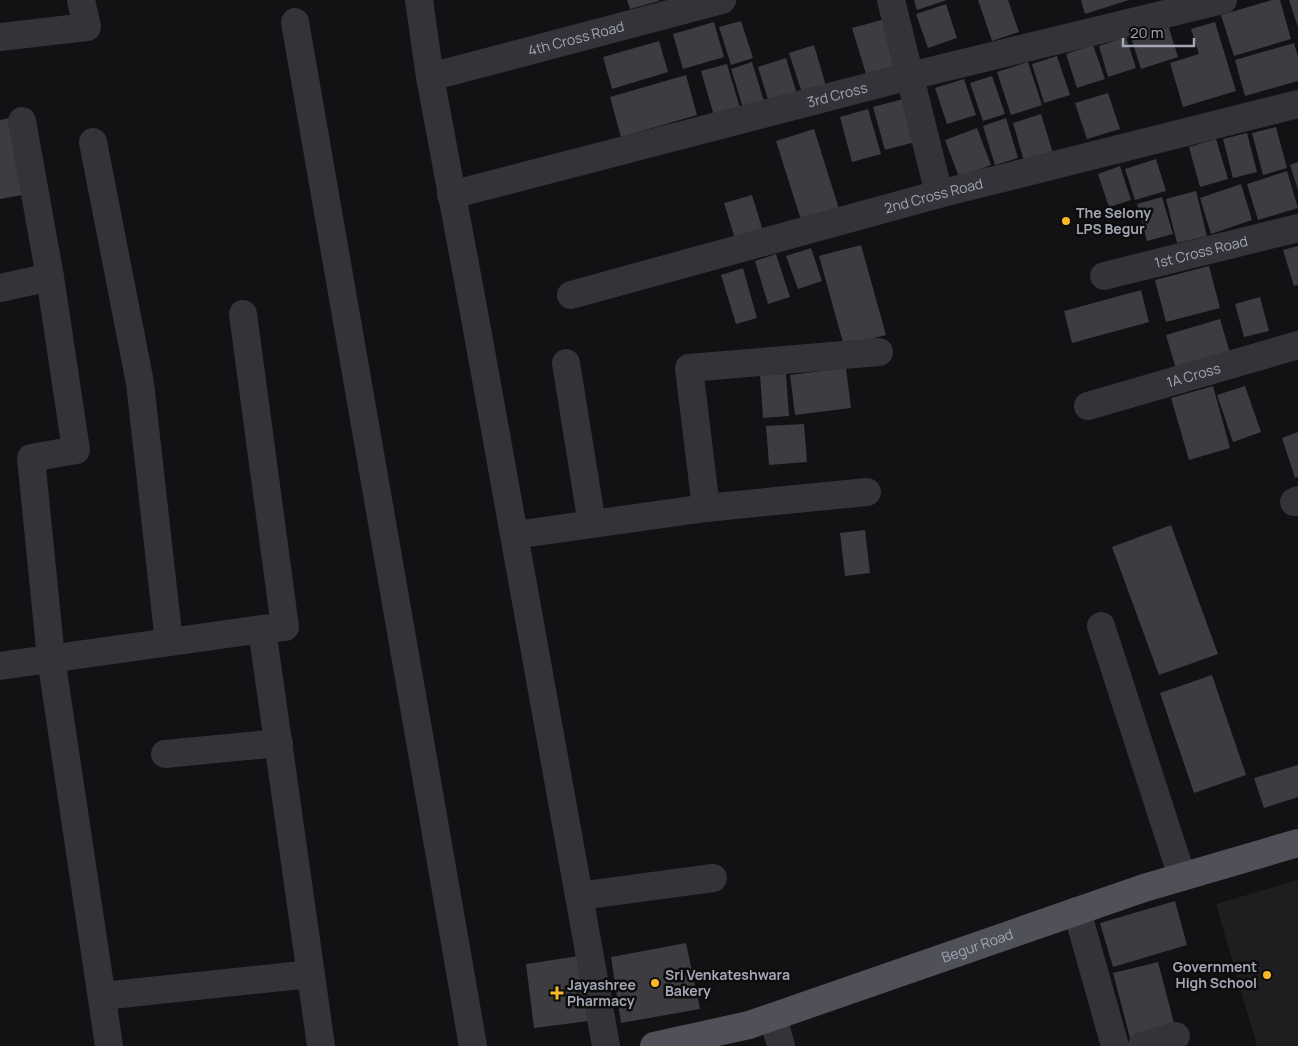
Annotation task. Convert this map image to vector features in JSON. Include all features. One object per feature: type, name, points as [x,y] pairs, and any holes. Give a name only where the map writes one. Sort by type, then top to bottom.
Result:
[{"type":"main road","name":"Begur Road","points":[[654,1046],[703,1041],[1077,911],[1182,877],[1298,843]]},
{"type":"street","points":[[0,37],[87,27],[81,0]]},
{"type":"street","points":[[419,0],[430,77],[451,195],[606,1046]]},
{"type":"street","name":"4th Cross Road","points":[[430,77],[722,0]]},
{"type":"street","points":[[891,0],[939,194]]},
{"type":"street","name":"3rd Cross","points":[[451,195],[910,76],[1223,0]]},
{"type":"street","points":[[294,22],[473,1046]]},
{"type":"street","name":"2nd Cross Road","points":[[571,295],[939,194],[1298,104]]},
{"type":"street","points":[[22,121],[50,276],[76,450],[31,458],[51,658],[109,1046]]},
{"type":"street","points":[[93,142],[140,383],[169,642]]},
{"type":"street","name":"1st Cross Road","points":[[1104,276],[1298,228]]},
{"type":"street","points":[[0,288],[50,276]]},
{"type":"street","points":[[0,666],[285,627],[243,314]]},
{"type":"street","name":"1A Cross","points":[[1088,406],[1298,345]]},
{"type":"street","points":[[706,508],[689,368],[880,352]]},
{"type":"street","points":[[566,363],[592,524]]},
{"type":"street","points":[[514,534],[706,508],[867,492]]},
{"type":"street","points":[[1101,626],[1182,877]]},
{"type":"street","points":[[262,629],[321,1046]]},
{"type":"street","points":[[165,754],[279,743]]},
{"type":"street","points":[[580,896],[713,878]]},
{"type":"street","points":[[1077,911],[1115,1046]]},
{"type":"street","points":[[102,996],[311,974]]},
{"type":"street","points":[[773,1017],[781,1046]]},
{"type":"street","points":[[1142,1046],[1176,1036]]},
{"type":"shaded area","name":"Government High School","points":[[1298,880],[1298,1046],[1257,1046],[1216,904]]},
{"type":"building","points":[[627,0],[659,0],[659,1],[630,9]]},
{"type":"building","points":[[914,0],[947,0],[917,10]]},
{"type":"building","points":[[978,0],[1008,0],[1019,32],[992,41]]},
{"type":"building","points":[[1081,0],[1129,0],[1085,14]]},
{"type":"building","points":[[1272,0],[1280,0],[1291,39],[1234,56],[1221,15]]},
{"type":"building","points":[[1289,0],[1298,0],[1298,27]]},
{"type":"building","points":[[946,4],[957,38],[928,48],[916,14]]},
{"type":"building","points":[[885,19],[898,65],[866,74],[852,28]]},
{"type":"building","points":[[741,21],[753,58],[731,65],[719,27]]},
{"type":"building","points":[[714,22],[724,57],[683,69],[673,34]]},
{"type":"building","points":[[1215,22],[1236,91],[1183,107],[1170,63],[1199,54],[1191,29]]},
{"type":"building","points":[[1168,25],[1178,57],[1141,69],[1131,37]]},
{"type":"building","points":[[1126,37],[1136,68],[1108,77],[1099,46]]},
{"type":"building","points":[[659,41],[668,72],[612,89],[603,57]]},
{"type":"building","points":[[1294,43],[1298,57],[1298,81],[1245,96],[1235,60]]},
{"type":"building","points":[[814,45],[826,86],[802,93],[789,53]]},
{"type":"building","points":[[1093,45],[1105,79],[1077,88],[1066,54]]},
{"type":"building","points":[[1057,56],[1070,95],[1044,103],[1032,64]]},
{"type":"building","points":[[786,58],[797,94],[769,103],[758,67]]},
{"type":"building","points":[[752,62],[764,101],[743,108],[731,69]]},
{"type":"building","points":[[1028,62],[1042,105],[1011,115],[997,72]]},
{"type":"building","points":[[727,64],[740,108],[714,116],[701,71]]},
{"type":"building","points":[[686,75],[697,115],[621,137],[610,97]]},
{"type":"building","points":[[992,76],[1005,114],[983,121],[970,83]]},
{"type":"building","points":[[964,79],[976,115],[947,124],[935,88]]},
{"type":"building","points":[[1108,93],[1120,129],[1087,139],[1075,103]]},
{"type":"building","points":[[903,99],[915,142],[885,150],[873,107]]},
{"type":"building","points":[[868,109],[881,154],[852,162],[840,117]]},
{"type":"building","points":[[1041,114],[1053,153],[1024,161],[1013,123]]},
{"type":"building","points":[[16,117],[28,194],[0,199],[0,120]]},
{"type":"building","points":[[1006,118],[1018,158],[995,165],[983,126]]},
{"type":"building","points":[[1276,127],[1287,168],[1263,175],[1252,133]]},
{"type":"building","points":[[977,128],[991,165],[959,177],[945,140]]},
{"type":"building","points":[[814,129],[839,209],[801,220],[776,141]]},
{"type":"building","points":[[1247,133],[1257,172],[1233,178],[1223,139]]},
{"type":"building","points":[[1216,139],[1228,179],[1200,187],[1189,147]]},
{"type":"building","points":[[1156,159],[1166,191],[1135,200],[1125,169]]},
{"type":"building","points":[[1298,162],[1298,190],[1290,165]]},
{"type":"building","points":[[1120,166],[1131,200],[1109,207],[1098,174]]},
{"type":"building","points":[[1287,171],[1298,208],[1258,220],[1247,184]]},
{"type":"building","points":[[1241,184],[1252,220],[1211,234],[1200,198]]},
{"type":"building","points":[[1196,191],[1207,236],[1177,243],[1166,199]]},
{"type":"building","points":[[752,195],[764,234],[736,242],[724,203]]},
{"type":"building","points":[[1162,197],[1173,234],[1147,241],[1137,204]]},
{"type":"building","points":[[861,245],[886,335],[844,346],[819,256]]},
{"type":"building","points":[[1298,246],[1298,285],[1294,286],[1283,250]]},
{"type":"building","points":[[811,248],[822,281],[798,289],[786,256]]},
{"type":"building","points":[[776,254],[790,297],[768,304],[755,261]]},
{"type":"building","points":[[1209,266],[1220,308],[1166,322],[1155,280]]},
{"type":"building","points":[[743,268],[757,318],[736,324],[721,275]]},
{"type":"building","points":[[1141,290],[1149,322],[1072,343],[1064,311]]},
{"type":"building","points":[[1260,297],[1269,331],[1244,337],[1235,304]]},
{"type":"building","points":[[1220,319],[1230,353],[1176,369],[1166,335]]},
{"type":"building","points":[[846,368],[851,408],[795,415],[790,375]]},
{"type":"building","points":[[786,374],[789,416],[763,418],[760,375]]},
{"type":"building","points":[[1213,386],[1230,448],[1189,460],[1171,398]]},
{"type":"building","points":[[1245,386],[1261,432],[1233,442],[1217,395]]},
{"type":"building","points":[[804,424],[807,462],[769,465],[766,426]]},
{"type":"building","points":[[1298,432],[1298,477],[1295,478],[1282,438]]},
{"type":"building","points":[[1171,525],[1218,654],[1159,675],[1112,547]]},
{"type":"building","points":[[865,530],[870,573],[845,576],[840,533]]},
{"type":"building","points":[[1212,675],[1246,775],[1194,793],[1160,693]]},
{"type":"building","points":[[1298,765],[1298,797],[1264,808],[1254,778]]},
{"type":"building","points":[[1175,901],[1187,945],[1113,967],[1100,923]]},
{"type":"building","name":"Sri Venkateshwara Bakery","points":[[686,943],[700,1009],[621,1023],[611,957]]},
{"type":"building","name":"Jayashree Pharmacy","points":[[579,956],[589,1021],[534,1028],[526,964]]},
{"type":"building","points":[[1158,962],[1175,1027],[1130,1038],[1113,973]]},
{"type":"place","name":"The Selony LPS Begur","points":[[1066,221]]},
{"type":"place","name":"Government High School","points":[[1267,975]]},
{"type":"place","name":"Sri Venkateshwara Bakery","points":[[655,983]]},
{"type":"place","name":"Jayashree Pharmacy","points":[[557,993]]}]
